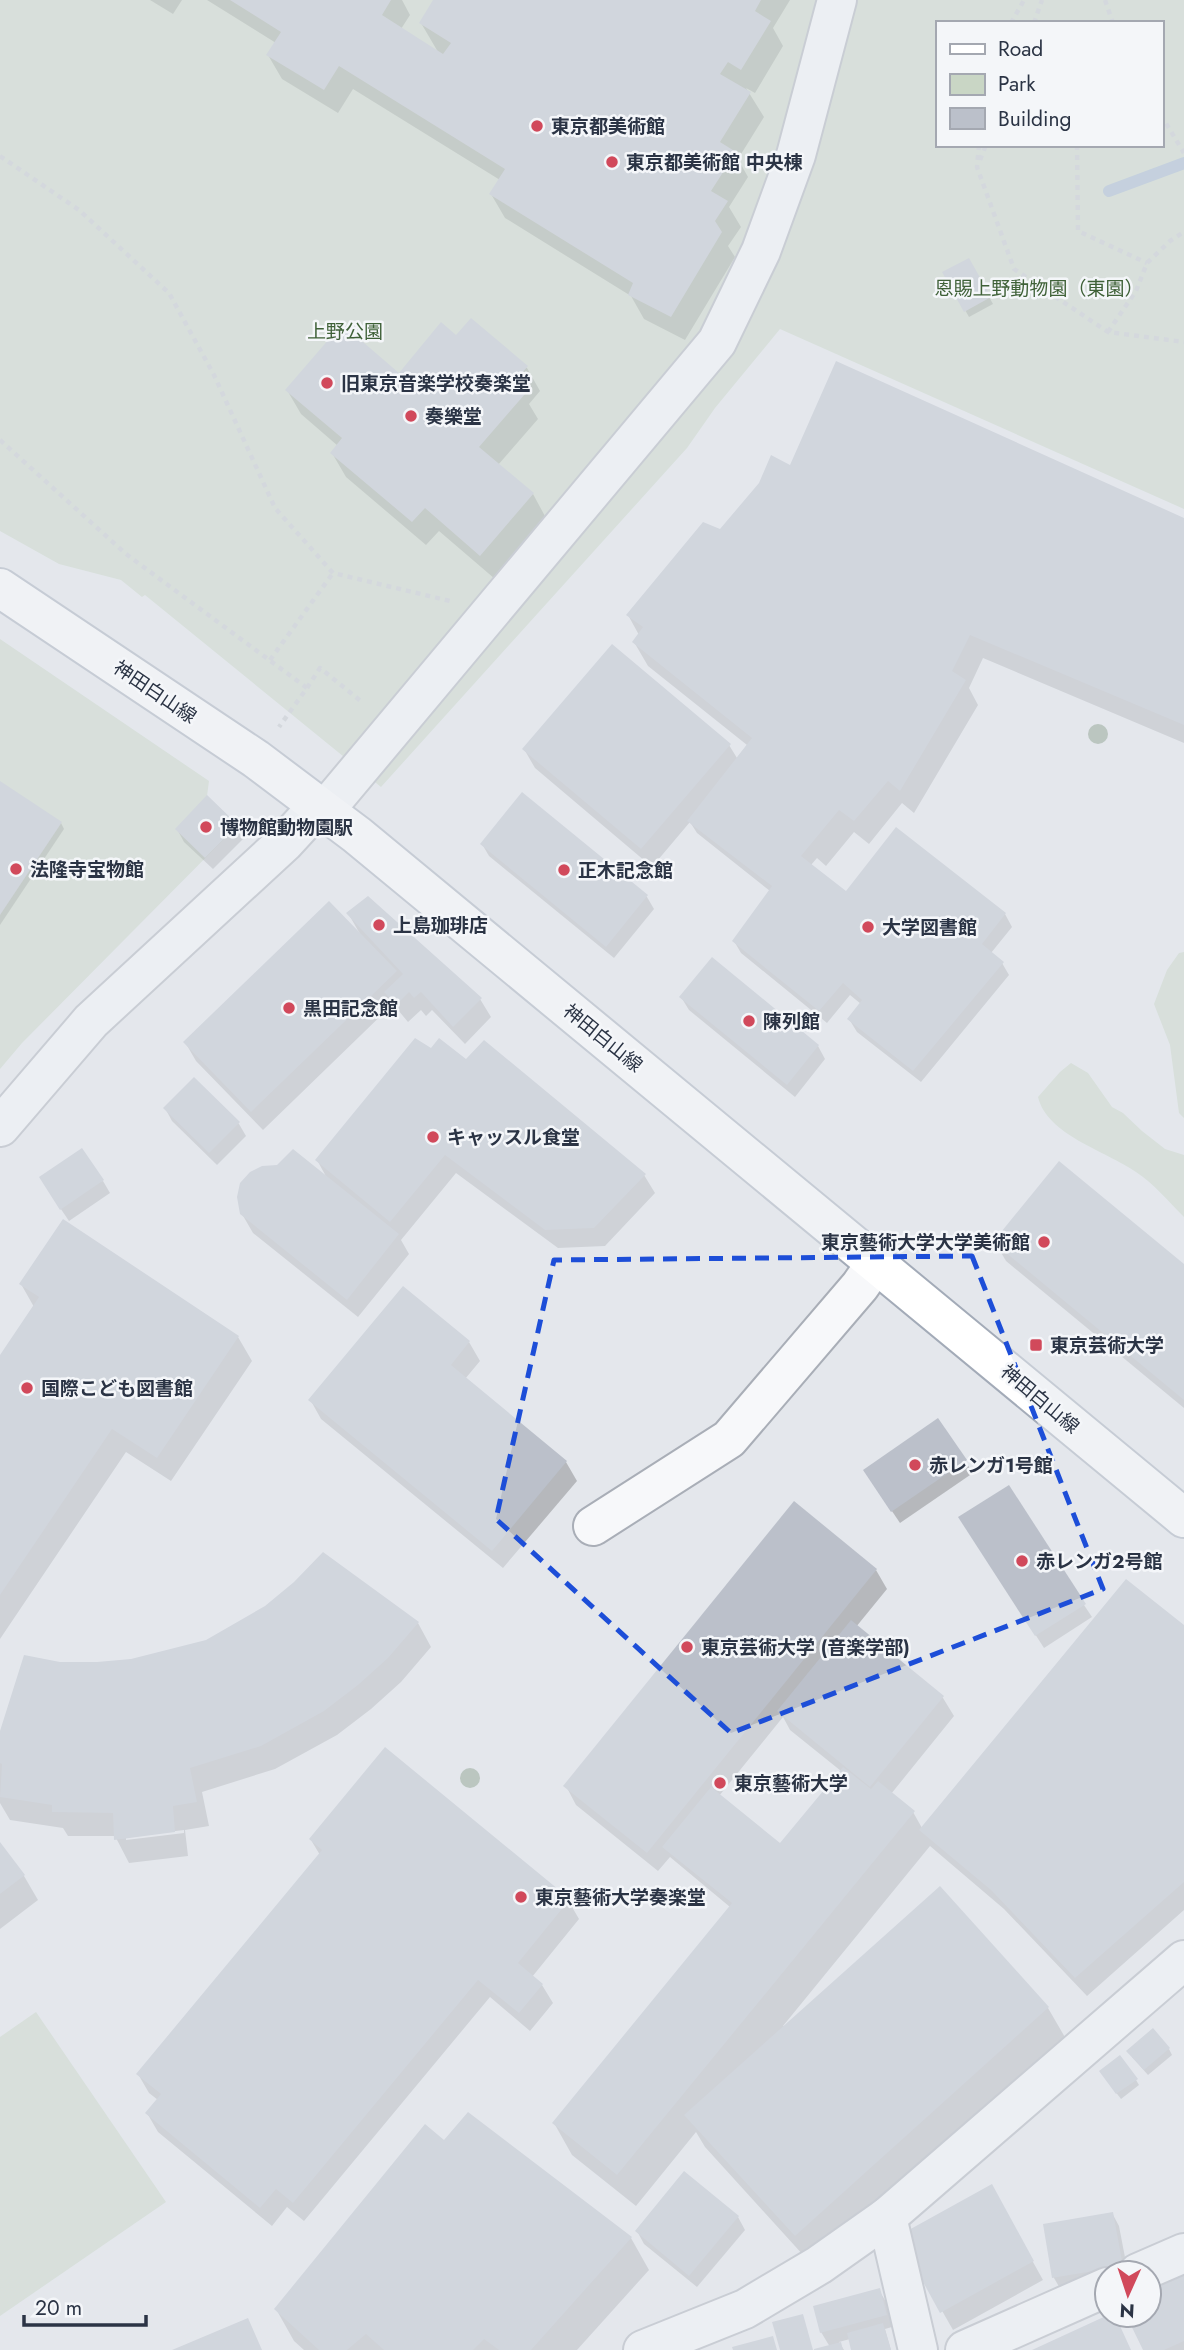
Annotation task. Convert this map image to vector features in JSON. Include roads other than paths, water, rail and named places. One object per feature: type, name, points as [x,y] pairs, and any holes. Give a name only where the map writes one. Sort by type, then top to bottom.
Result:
[{"type":"main road","name":"神田白山線","points":[[0,588],[256,759],[322,807],[1184,1518]]},
{"type":"street","points":[[0,1127],[91,1021],[322,807],[393,727],[717,342],[761,251],[796,155],[837,0]]},
{"type":"street","points":[[593,1525],[729,1439],[860,1286],[876,1263]]},
{"type":"street","points":[[643,2350],[745,2309],[819,2265],[887,2217],[1184,1960]]},
{"type":"street","points":[[887,2217],[918,2350]]},
{"type":"street","points":[[1163,2262],[1184,2252]]},
{"type":"street","points":[[965,2350],[1093,2293]]},
{"type":"waterway","points":[[1109,191],[1184,163]]},
{"type":"place","name":"東京都美術館","points":[[537,126]]},
{"type":"place","name":"東京都美術館 中央棟","points":[[612,162]]},
{"type":"place","name":"旧東京音楽学校奏楽堂","points":[[327,383]]},
{"type":"place","name":"奏樂堂","points":[[411,416]]},
{"type":"place","name":"博物館動物園駅","points":[[206,827]]},
{"type":"place","name":"法隆寺宝物館","points":[[16,869]]},
{"type":"place","name":"正木記念館","points":[[564,870]]},
{"type":"place","name":"上島珈琲店","points":[[379,925]]},
{"type":"place","name":"大学図書館","points":[[868,927]]},
{"type":"place","name":"黒田記念館","points":[[289,1008]]},
{"type":"place","name":"陳列館","points":[[749,1021]]},
{"type":"place","name":"キャッスル食堂","points":[[433,1137]]},
{"type":"place","name":"東京藝術大学大学美術館","points":[[1044,1242]]},
{"type":"place","name":"東京芸術大学","points":[[1036,1345]]},
{"type":"place","name":"国際こども図書館","points":[[27,1388]]},
{"type":"place","name":"赤レンガ1号館","points":[[915,1465]]},
{"type":"place","name":"赤レンガ2号館","points":[[1022,1561]]},
{"type":"place","name":"東京芸術大学 (音楽学部)","points":[[687,1647]]},
{"type":"place","name":"東京藝術大学","points":[[720,1783]]},
{"type":"place","name":"東京藝術大学奏楽堂","points":[[521,1897]]},
{"type":"park label","name":"恩賜上野動物園（東園）","points":[[1039,288]]},
{"type":"park label","name":"上野公園","points":[[345,331]]}]
